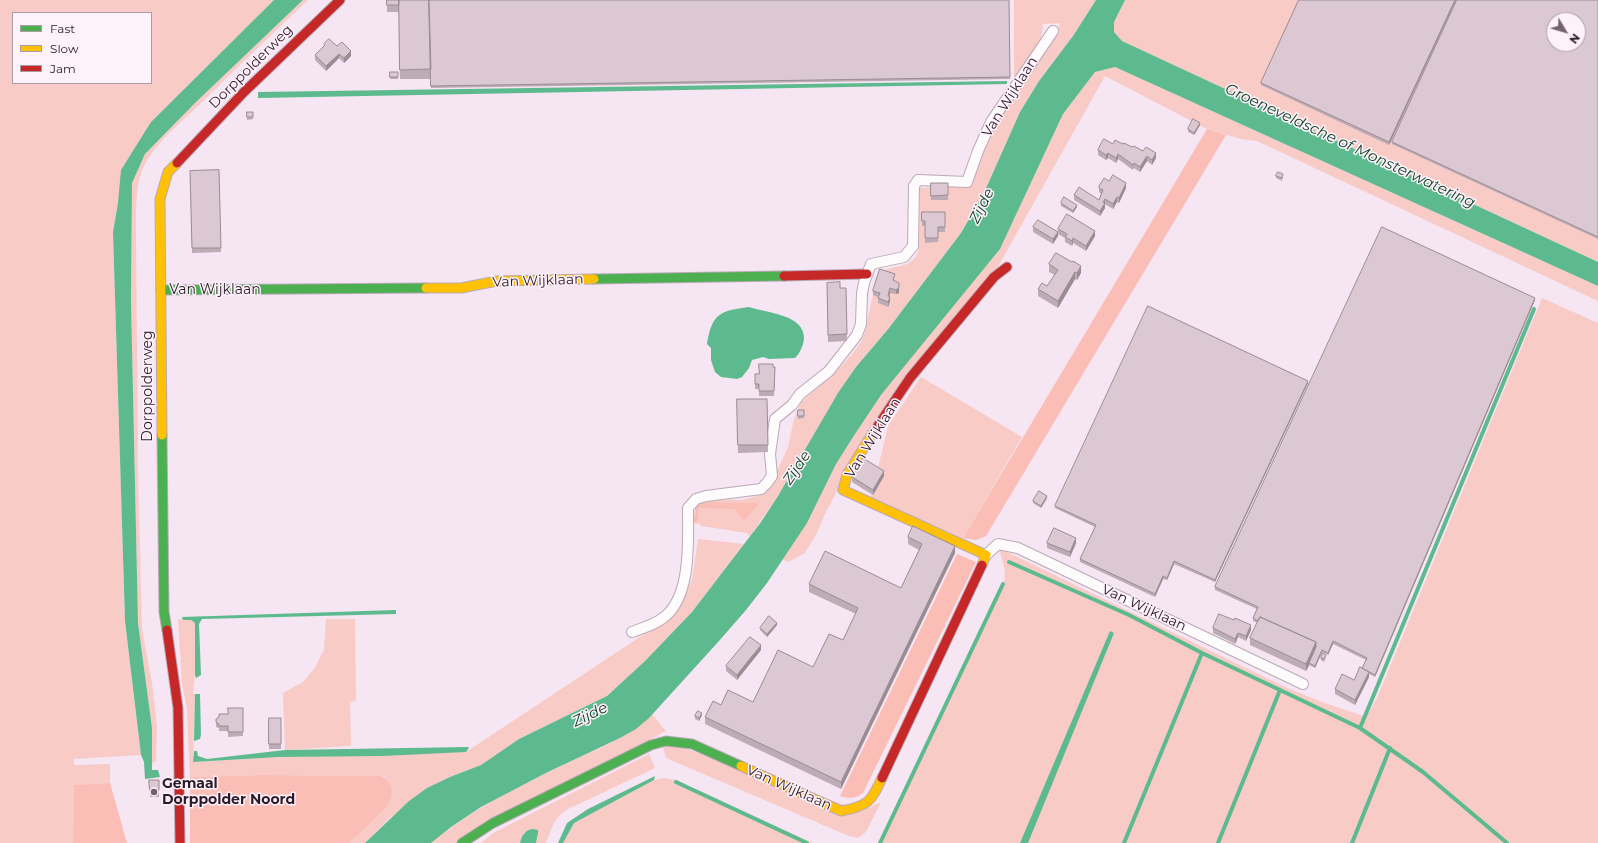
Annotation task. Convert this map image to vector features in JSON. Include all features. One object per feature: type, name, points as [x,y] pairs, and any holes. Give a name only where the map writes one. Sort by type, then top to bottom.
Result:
[{"type":"street","name":"Dorppolderweg","points":[[180,843],[178,708],[164,612],[160,199],[168,172],[244,92],[340,0]]},
{"type":"street","name":"Van Wijklaan","points":[[161,290],[461,288],[497,281],[867,274],[871,264],[904,257],[913,246],[914,186],[918,180],[967,182],[978,151],[991,122],[1052,31]]},
{"type":"street","name":"Van Wijklaan","points":[[986,555],[843,490],[847,475],[858,456],[910,378],[994,277],[1007,267]]},
{"type":"street","points":[[632,632],[664,618],[679,597],[684,582],[688,508],[696,499],[706,496],[761,489],[772,476],[770,454],[775,419],[792,405],[800,394],[829,370],[857,335],[861,324],[862,293],[867,274]]},
{"type":"street","name":"Van Wijklaan","points":[[462,843],[493,823],[651,745],[666,741],[692,744],[841,811],[857,808],[873,798],[986,555],[998,544],[1018,548],[1303,684]]},
{"type":"shaded area","points":[[0,0],[274,0],[151,122],[118,203],[113,232],[125,621],[141,755],[74,759],[74,765],[110,764],[110,783],[74,785],[73,843],[0,843]]},
{"type":"shaded area","points":[[303,0],[308,0],[166,136],[151,154],[139,180],[136,219],[138,471],[142,629],[152,683],[157,727],[156,761],[152,763],[152,728],[138,623],[131,300],[132,183],[145,154],[194,104]]},
{"type":"shaded area","points":[[1014,0],[1096,0],[1073,36],[1039,81],[1020,112],[983,195],[961,233],[889,328],[864,357],[839,393],[778,496],[750,536],[747,533],[701,526],[695,519],[698,505],[702,502],[713,499],[742,500],[760,495],[775,476],[788,447],[794,419],[801,402],[837,371],[861,342],[865,332],[876,279],[881,273],[905,265],[911,262],[915,257],[919,249],[920,188],[967,186],[991,131],[1007,100],[1061,23],[1043,24],[1040,46],[1014,85]]},
{"type":"shaded area","points":[[1125,0],[1539,0],[1548,12],[1546,12],[1546,52],[1586,52],[1586,41],[1598,37],[1598,262],[1122,41],[1114,32],[1114,22]]},
{"type":"shaded area","points":[[1115,67],[1598,286],[1598,301],[1257,141],[1241,139],[1207,129],[1105,76],[995,272],[841,483],[817,533],[805,553],[788,562],[782,559],[807,523],[836,464],[881,395],[1000,249],[1063,114],[1095,72]]},
{"type":"shaded area","points":[[1207,129],[1226,135],[986,536],[976,540],[963,538]]},
{"type":"shaded area","points":[[1542,298],[1598,323],[1598,843],[881,843],[1004,585],[1005,571],[999,548],[1283,686],[1319,701],[1366,717],[1377,698]]},
{"type":"shaded area","points":[[921,377],[1022,437],[963,538],[871,497],[888,426]]},
{"type":"shaded area","points":[[697,502],[759,503],[744,521],[735,509],[699,508],[697,524],[693,522]]},
{"type":"shaded area","points":[[698,539],[744,544],[692,612],[645,661],[607,696],[519,739],[481,765],[450,777],[391,817],[365,843],[349,843],[389,802],[385,777],[263,775],[190,777],[187,708],[182,684],[178,619],[191,620],[195,622],[193,762],[279,757],[466,752],[676,613],[692,580]]},
{"type":"shaded area","points":[[957,554],[976,562],[863,793],[852,798],[840,796]]},
{"type":"shaded area","points":[[326,619],[355,619],[356,701],[350,702],[351,746],[285,750],[283,693],[303,682],[314,669],[324,650]]},
{"type":"shaded area","points":[[652,714],[666,731],[457,843],[431,843],[463,819],[497,799],[532,780],[601,748],[634,730]]},
{"type":"shaded area","points":[[672,744],[862,811],[881,802],[866,832],[858,838],[849,836],[666,758],[663,747]]},
{"type":"shaded area","points":[[649,754],[655,768],[566,810],[558,817],[546,843],[536,843],[538,833],[524,832],[520,843],[481,843],[493,833]]},
{"type":"shaded area","points":[[263,775],[380,776],[389,783],[392,794],[389,802],[382,812],[349,843],[190,843],[190,777]]},
{"type":"shaded area","points":[[664,778],[676,780],[813,843],[560,843],[570,825],[654,780]]},
{"type":"shaded area","points":[[110,783],[127,843],[73,843],[74,785]]},
{"type":"water","points":[[274,0],[303,0],[194,104],[145,154],[132,183],[131,300],[138,623],[152,728],[152,770],[158,770],[160,777],[145,779],[125,621],[113,232],[118,203],[121,170],[151,122]]},
{"type":"water","name":"Zijde","points":[[1096,0],[1125,0],[1114,22],[1114,32],[1122,41],[1598,262],[1598,286],[1115,67],[1095,72],[1063,114],[1000,249],[881,395],[836,464],[807,523],[767,583],[719,641],[649,718],[636,729],[620,738],[546,773],[481,807],[451,827],[431,843],[365,843],[409,801],[427,788],[481,765],[519,739],[607,696],[645,661],[692,612],[761,522],[778,496],[838,393],[856,367],[889,328],[961,233],[983,195],[1020,112],[1039,81],[1073,36]]},
{"type":"water","points":[[1007,81],[1007,84],[258,98],[258,92]]},
{"type":"water","points":[[749,307],[792,319],[803,331],[804,339],[802,347],[795,358],[769,359],[763,357],[752,360],[749,368],[742,377],[737,379],[721,377],[715,372],[711,360],[711,348],[707,344],[712,326],[719,315],[724,312]]},
{"type":"water","points":[[396,610],[396,614],[202,619],[199,624],[201,675],[196,678],[195,623],[191,620],[183,620],[182,617]]},
{"type":"water","points":[[1110,631],[1114,633],[1028,843],[1020,843]]},
{"type":"water","points":[[195,694],[200,694],[201,735],[200,739],[194,741]]},
{"type":"water","points":[[469,748],[466,752],[383,756],[279,757],[193,762],[194,751],[197,751],[198,756],[207,759],[285,750]]},
{"type":"water","points":[[655,776],[654,780],[574,823],[563,843],[558,843],[567,823],[588,809]]},
{"type":"water","points":[[533,829],[538,830],[536,843],[520,843],[524,833]]},
{"type":"building","points":[[387,0],[399,0],[399,5],[387,5]]},
{"type":"building","points":[[399,0],[429,0],[431,69],[400,70]]},
{"type":"building","points":[[429,0],[1009,0],[1010,77],[431,86]]},
{"type":"building","points":[[1299,0],[1455,0],[1389,142],[1261,83]]},
{"type":"building","points":[[1457,0],[1598,0],[1598,237],[1392,142]]},
{"type":"building","points":[[329,39],[337,46],[342,42],[351,51],[344,58],[339,54],[326,66],[315,55]]},
{"type":"building","points":[[390,72],[398,72],[398,77],[390,77]]},
{"type":"building","points":[[247,112],[253,112],[253,117],[247,117]]},
{"type":"building","points":[[1193,119],[1200,123],[1194,133],[1188,129]]},
{"type":"building","points":[[1104,139],[1113,144],[1115,140],[1132,147],[1134,146],[1143,151],[1146,147],[1156,153],[1152,160],[1147,156],[1140,167],[1134,163],[1133,165],[1118,154],[1116,158],[1108,153],[1106,155],[1098,150]]},
{"type":"building","points":[[219,170],[221,248],[192,248],[190,171]]},
{"type":"building","points":[[1278,172],[1283,174],[1282,178],[1276,176]]},
{"type":"building","points":[[1113,175],[1126,183],[1119,198],[1117,197],[1113,204],[1105,199],[1103,202],[1105,203],[1100,211],[1074,195],[1079,187],[1099,200],[1103,190],[1099,188],[1099,186],[1104,178],[1109,181]]},
{"type":"building","points":[[931,183],[948,183],[948,195],[931,196]]},
{"type":"building","points":[[1064,197],[1077,205],[1073,211],[1061,203]]},
{"type":"building","points":[[922,212],[945,212],[945,227],[938,227],[938,238],[925,238],[925,221],[922,221]]},
{"type":"building","points":[[1067,214],[1095,231],[1086,246],[1073,238],[1072,241],[1065,237],[1067,234],[1058,229]]},
{"type":"building","points":[[1038,220],[1058,232],[1053,239],[1033,227]]},
{"type":"building","points":[[1382,227],[1535,298],[1375,675],[1362,668],[1367,658],[1333,641],[1328,653],[1322,650],[1315,666],[1309,663],[1316,647],[1316,642],[1260,617],[1258,621],[1253,618],[1258,607],[1215,587]]},
{"type":"building","points":[[1056,253],[1081,266],[1077,273],[1075,272],[1058,301],[1038,289],[1042,283],[1047,286],[1058,270],[1049,264]]},
{"type":"building","points":[[880,269],[895,274],[893,280],[899,283],[899,288],[896,290],[890,288],[888,296],[890,297],[888,302],[878,298],[880,293],[873,291]]},
{"type":"building","points":[[840,282],[840,288],[846,288],[847,334],[828,335],[827,283]]},
{"type":"building","points":[[1148,306],[1308,381],[1215,580],[1174,561],[1167,578],[1163,576],[1155,594],[1080,559],[1096,525],[1055,506]]},
{"type":"building","points":[[759,364],[773,364],[773,367],[775,367],[774,391],[759,391],[759,384],[755,384],[755,374],[759,374]]},
{"type":"building","points":[[737,399],[767,399],[768,445],[738,445]]},
{"type":"building","points":[[798,410],[804,410],[804,416],[798,416]]},
{"type":"building","points":[[863,458],[884,471],[873,490],[852,477]]},
{"type":"building","points":[[1039,491],[1047,496],[1041,506],[1033,501]]},
{"type":"building","points":[[913,526],[955,546],[841,782],[705,717],[713,701],[721,705],[728,690],[753,702],[778,650],[813,667],[829,634],[843,640],[858,608],[809,584],[825,551],[901,588],[922,544],[908,537]]},
{"type":"building","points":[[1054,528],[1076,538],[1070,552],[1047,543]]},
{"type":"building","points":[[1219,614],[1234,620],[1235,618],[1251,625],[1246,636],[1238,633],[1235,639],[1213,628]]},
{"type":"building","points":[[769,616],[777,623],[767,634],[760,628]]},
{"type":"building","points":[[1260,617],[1316,642],[1306,664],[1250,638]]},
{"type":"building","points":[[750,637],[761,645],[737,675],[726,666]]},
{"type":"building","points":[[1323,653],[1326,655],[1324,659],[1321,658]]},
{"type":"building","points":[[1360,667],[1369,672],[1355,700],[1335,689],[1342,674],[1354,680]]},
{"type":"building","points":[[228,708],[243,708],[243,732],[228,732],[228,726],[219,726],[216,722],[219,714],[228,714]]},
{"type":"building","points":[[698,711],[702,713],[699,718],[695,716]]},
{"type":"building","points":[[269,718],[281,718],[281,744],[269,744]]},
{"type":"building","points":[[149,780],[159,780],[159,790],[150,790]]},
{"type":"waterway","points":[[1360,728],[1534,309]]},
{"type":"waterway","points":[[1009,562],[1129,615],[1202,653],[1360,728],[1423,772],[1507,843]]},
{"type":"waterway","points":[[880,843],[1003,584]]},
{"type":"waterway","points":[[1124,843],[1202,653]]},
{"type":"waterway","points":[[1218,843],[1280,690]]},
{"type":"waterway","points":[[1352,843],[1390,748]]},
{"type":"waterway","points":[[676,782],[807,843]]},
{"type":"traffic: fast","points":[[594,279],[784,276]]},
{"type":"traffic: fast","points":[[161,290],[426,288]]},
{"type":"traffic: fast","points":[[162,435],[164,612],[167,630]]},
{"type":"traffic: fast","points":[[462,843],[493,823],[651,745],[666,741],[692,744],[741,766]]},
{"type":"traffic: slow","points":[[162,435],[160,199],[168,172],[177,163]]},
{"type":"traffic: slow","points":[[426,288],[461,288],[497,281],[594,279]]},
{"type":"traffic: slow","points":[[873,433],[847,475],[843,490],[986,555],[982,565]]},
{"type":"traffic: slow","points":[[741,766],[841,811],[857,807],[868,802],[875,793],[882,778]]},
{"type":"traffic: jam","points":[[177,163],[244,92],[340,0]]},
{"type":"traffic: jam","points":[[873,433],[910,378],[994,277],[1007,267]]},
{"type":"traffic: jam","points":[[784,276],[867,274]]},
{"type":"traffic: jam","points":[[882,778],[982,565]]},
{"type":"traffic: jam","points":[[167,630],[178,708],[180,843]]},
{"type":"place","name":"Gemaal Dorppolder Noord","points":[[154,792]]},
{"type":"water label","name":"Groeneveldsche of Monsterwatering","points":[[1350,146]]}]
